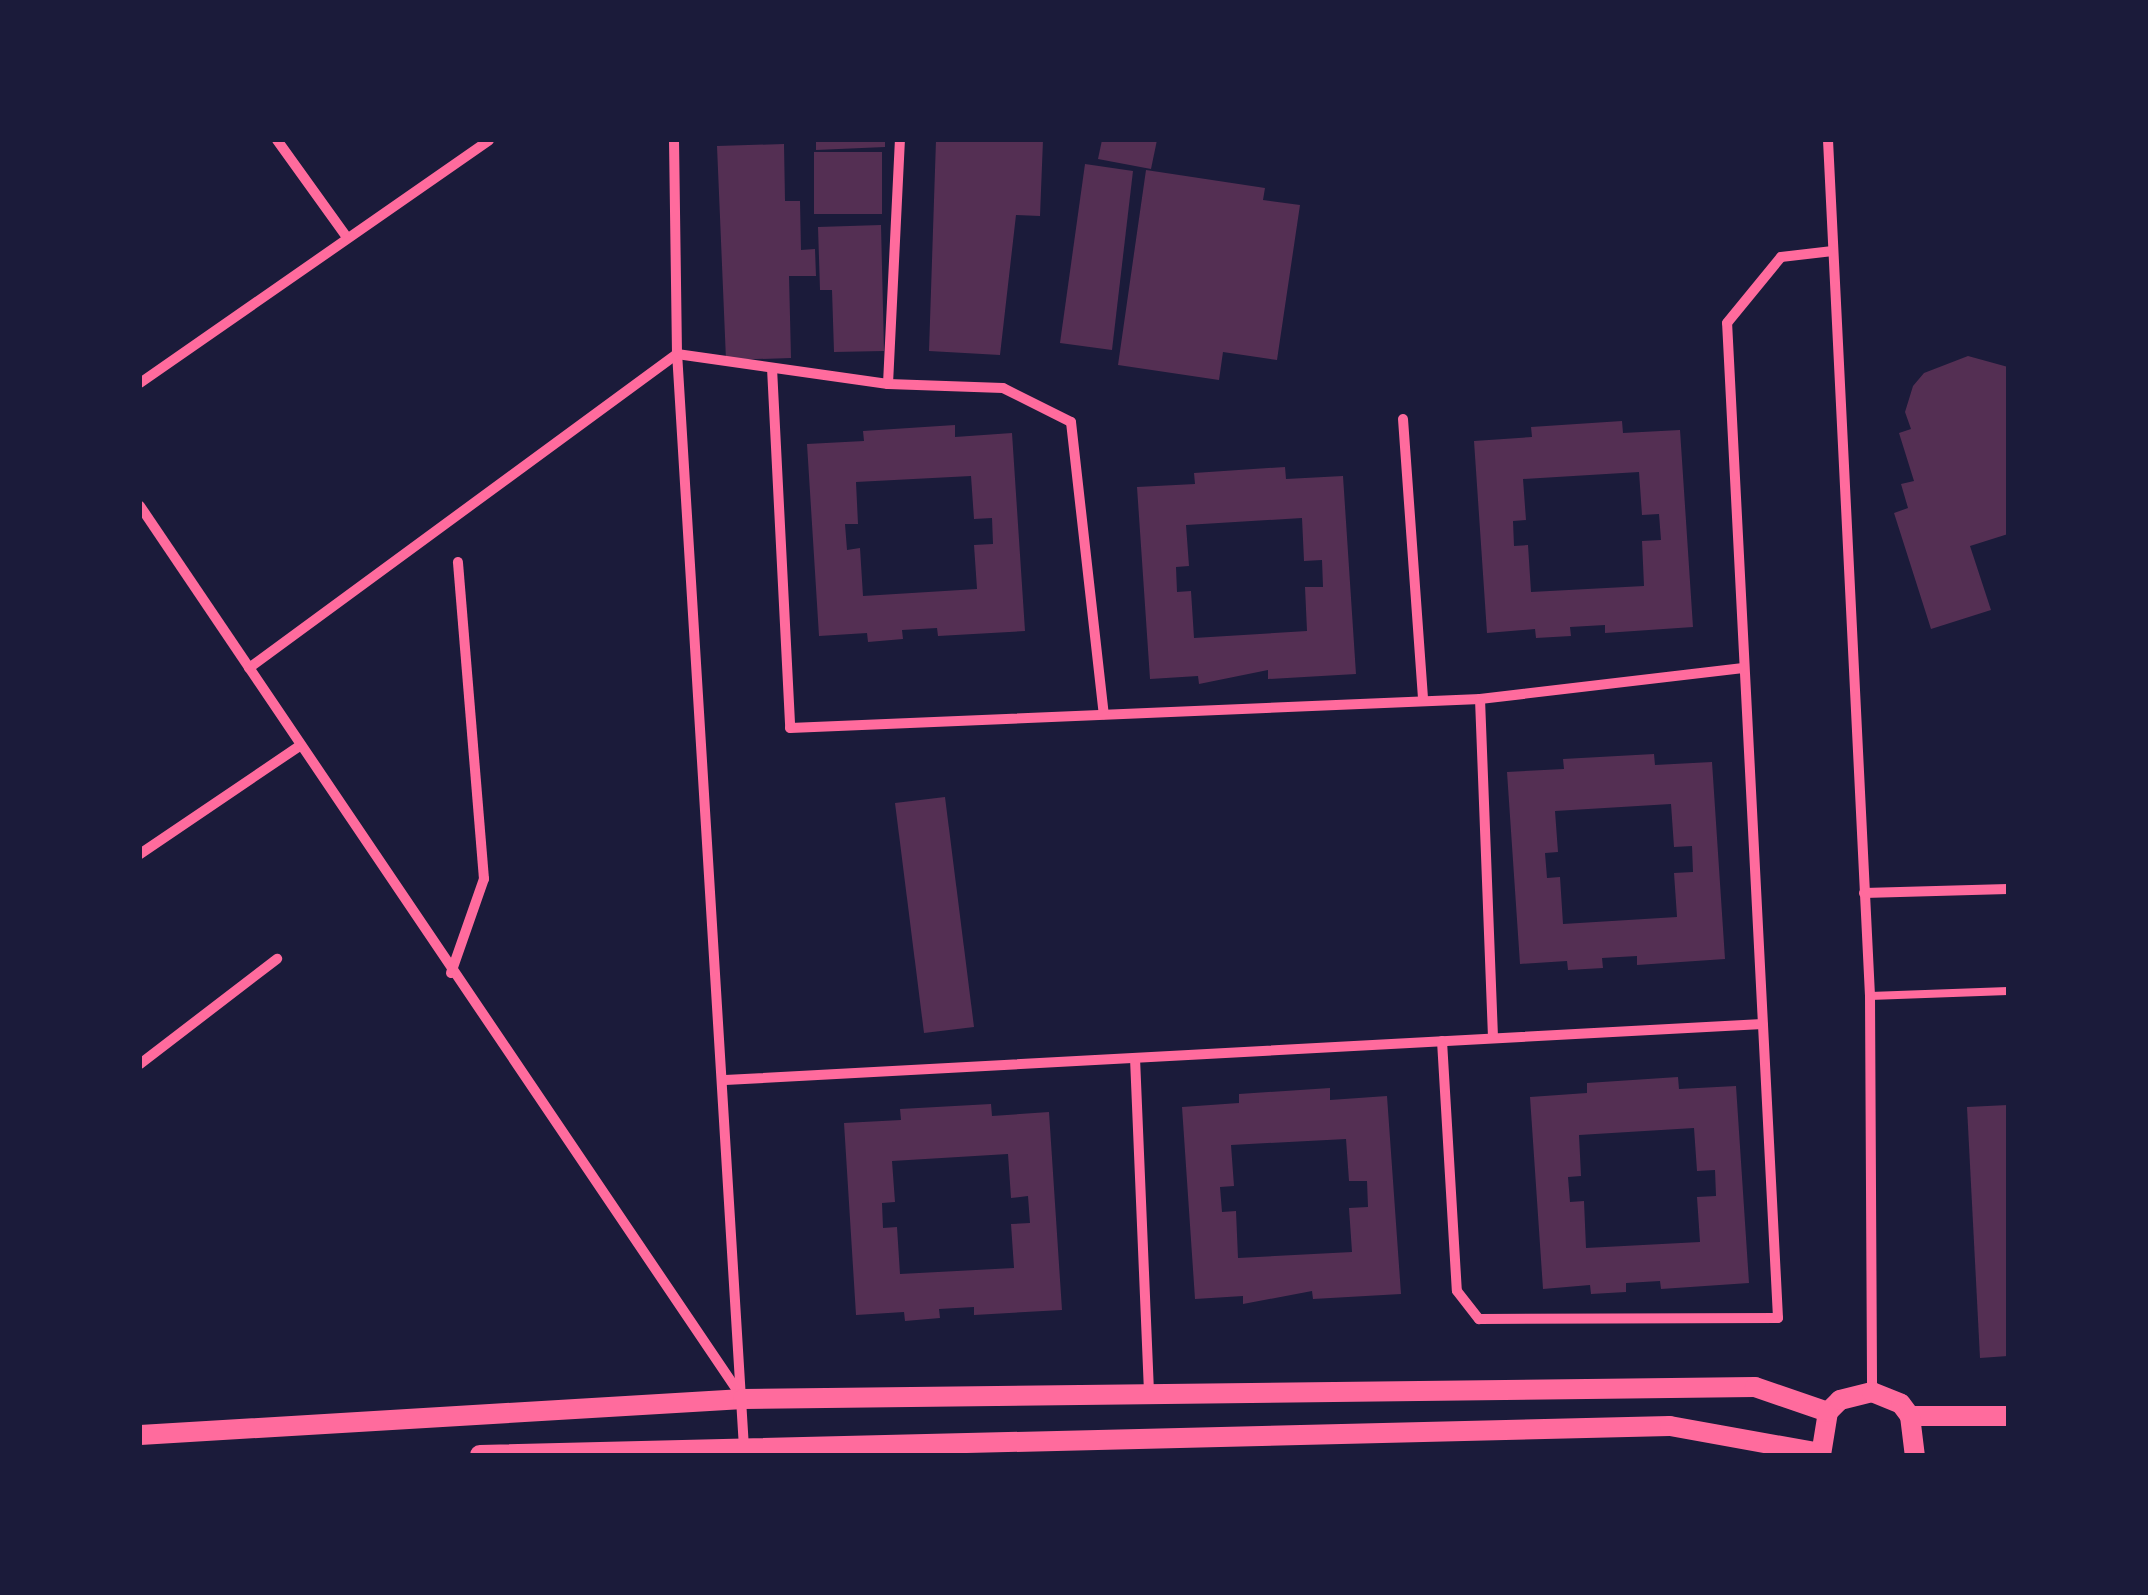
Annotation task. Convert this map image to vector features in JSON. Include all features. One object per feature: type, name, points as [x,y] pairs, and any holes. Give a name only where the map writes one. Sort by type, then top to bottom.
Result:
[{"type":"main road","points":[[140,1434],[743,1400],[1755,1388],[1828,1412]]},
{"type":"main road","points":[[480,1455],[1670,1426],[1820,1454],[1828,1412],[1840,1400],[1872,1392],[1901,1404],[1910,1416],[1915,1455]]},
{"type":"main road","points":[[1910,1416],[2008,1416]]},
{"type":"street","points":[[276,140],[346,236]]},
{"type":"street","points":[[140,384],[488,140]]},
{"type":"street","points":[[674,140],[677,354],[725,1080],[744,1448]]},
{"type":"street","points":[[888,384],[900,140]]},
{"type":"street","points":[[1828,140],[1870,996],[1872,1392]]},
{"type":"street","points":[[1442,1041],[1456,1291],[1479,1319],[1778,1318],[1727,323],[1781,258],[1833,251]]},
{"type":"street","points":[[249,668],[677,354],[888,384],[1003,388],[1072,422],[1104,714]]},
{"type":"street","points":[[772,368],[790,728],[1480,699],[1743,668]]},
{"type":"street","points":[[1403,419],[1422,700]]},
{"type":"street","points":[[140,506],[451,973],[743,1400]]},
{"type":"street","points":[[451,973],[484,878],[458,562]]},
{"type":"street","points":[[1480,699],[1493,1038]]},
{"type":"street","points":[[140,854],[301,745]]},
{"type":"street","points":[[1864,894],[2008,889]]},
{"type":"street","points":[[140,1064],[277,959]]},
{"type":"street","points":[[725,1080],[1762,1024]]},
{"type":"street","points":[[1135,1058],[1150,1398]]},
{"type":"lane","points":[[1870,996],[2008,992]]},
{"type":"building","points":[[816,140],[885,140],[885,147],[816,150]]},
{"type":"building","points":[[936,140],[1043,140],[1040,216],[1016,215],[1000,355],[929,351]]},
{"type":"building","points":[[1102,140],[1157,140],[1151,169],[1098,159]]},
{"type":"building","points":[[784,144],[785,201],[800,201],[801,250],[815,249],[816,276],[789,276],[791,358],[726,360],[717,146]]},
{"type":"building","points":[[814,152],[882,152],[882,214],[814,214]]},
{"type":"building","points":[[1085,164],[1133,171],[1112,350],[1060,343]]},
{"type":"building","points":[[1146,170],[1265,188],[1263,200],[1300,205],[1277,360],[1223,352],[1219,380],[1118,365]]},
{"type":"building","points":[[881,225],[884,351],[834,352],[832,290],[820,290],[818,227]]},
{"type":"building","points":[[1968,356],[2008,367],[2008,534],[1970,546],[1991,610],[1931,629],[1894,513],[1908,508],[1901,484],[1914,481],[1899,433],[1911,429],[1905,412],[1913,386],[1924,373]]},
{"type":"building","points":[[1622,421],[1623,433],[1680,430],[1693,627],[1605,633],[1605,625],[1570,627],[1571,636],[1536,638],[1535,629],[1487,633],[1474,441],[1532,437],[1531,427]],"holes":[[[1639,472],[1642,515],[1659,514],[1661,540],[1642,541],[1644,586],[1531,592],[1528,545],[1514,546],[1513,521],[1526,520],[1523,479]]]},
{"type":"building","points":[[955,425],[955,437],[1012,433],[1025,631],[938,636],[937,628],[902,630],[903,639],[868,642],[867,633],[819,636],[807,444],[864,441],[863,431]],"holes":[[[971,476],[974,519],[992,518],[993,544],[974,545],[977,589],[863,596],[860,548],[847,550],[845,524],[858,524],[856,482]]]},
{"type":"building","points":[[1285,467],[1286,479],[1343,476],[1356,674],[1268,679],[1268,670],[1199,684],[1198,676],[1150,679],[1137,487],[1195,484],[1194,473]],"holes":[[[1302,518],[1304,561],[1322,560],[1323,587],[1305,587],[1307,631],[1194,638],[1191,591],[1177,592],[1176,567],[1189,566],[1186,525]]]},
{"type":"building","points":[[1654,754],[1655,765],[1712,762],[1725,959],[1637,965],[1637,956],[1602,958],[1603,968],[1568,970],[1567,961],[1520,964],[1507,772],[1564,769],[1563,759]],"holes":[[[1671,804],[1674,847],[1692,846],[1693,872],[1674,873],[1677,917],[1563,924],[1560,877],[1547,878],[1545,853],[1558,852],[1555,811]]]},
{"type":"building","points":[[945,797],[974,1027],[924,1033],[895,803]]},
{"type":"building","points":[[1678,1077],[1679,1089],[1736,1086],[1749,1283],[1661,1289],[1660,1281],[1626,1283],[1626,1292],[1591,1294],[1590,1285],[1543,1289],[1530,1097],[1587,1093],[1587,1083]],"holes":[[[1694,1128],[1697,1171],[1715,1170],[1716,1196],[1697,1197],[1700,1242],[1586,1248],[1584,1201],[1570,1202],[1568,1177],[1581,1176],[1579,1135]]]},
{"type":"building","points":[[1330,1088],[1330,1100],[1387,1096],[1401,1294],[1313,1299],[1312,1291],[1243,1304],[1243,1296],[1195,1299],[1182,1107],[1239,1103],[1239,1094]],"holes":[[[1346,1139],[1349,1181],[1367,1181],[1368,1207],[1349,1208],[1352,1252],[1238,1258],[1236,1211],[1222,1212],[1220,1187],[1234,1186],[1231,1145]]]},
{"type":"building","points":[[991,1104],[992,1116],[1049,1112],[1062,1310],[974,1315],[974,1307],[939,1309],[940,1318],[905,1321],[904,1312],[856,1315],[844,1123],[901,1120],[900,1109]],"holes":[[[1008,1154],[1011,1198],[1028,1196],[1030,1223],[1011,1224],[1014,1268],[900,1274],[897,1227],[883,1228],[882,1203],[895,1202],[892,1161]]]},
{"type":"building","points":[[2008,1105],[2008,1356],[1980,1358],[1967,1107]]}]
